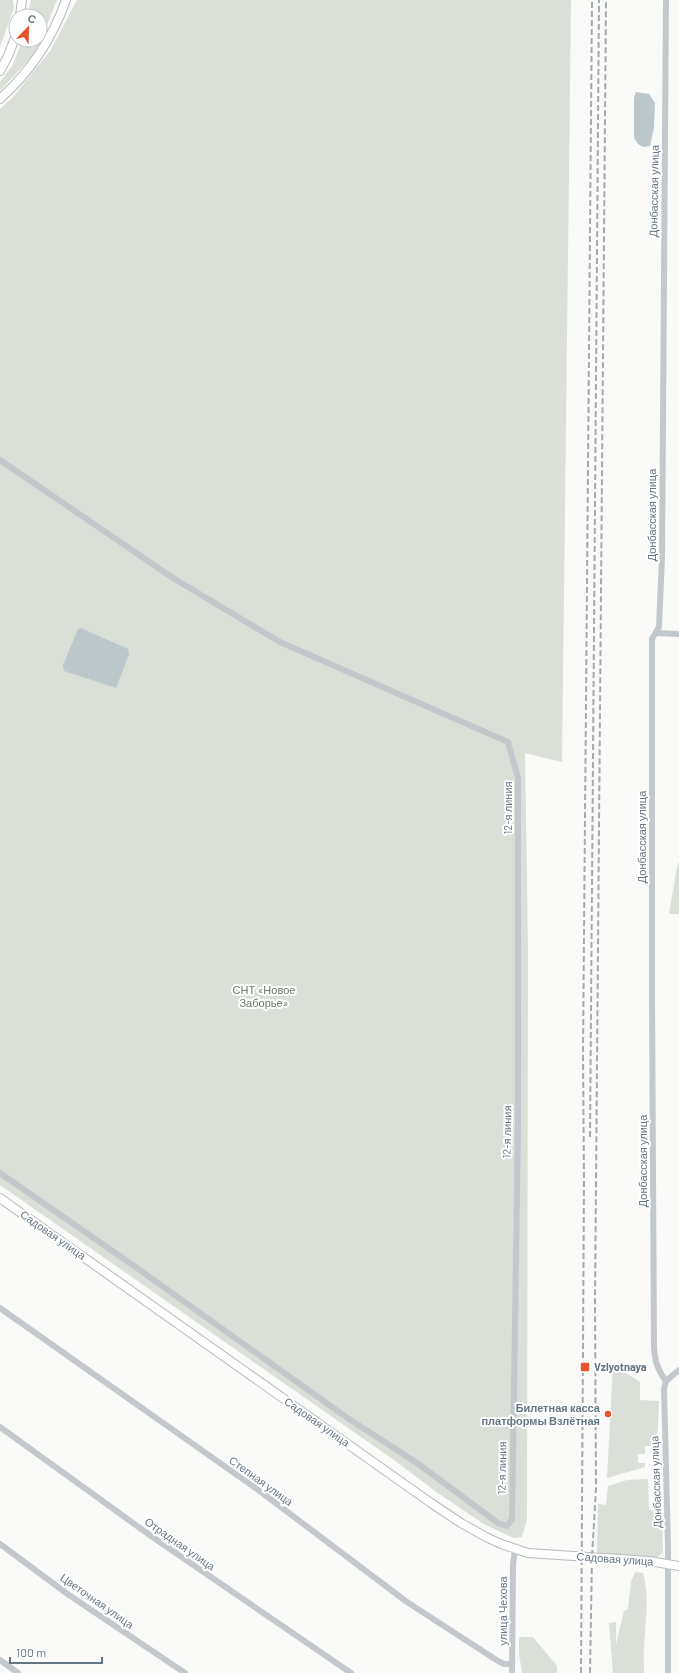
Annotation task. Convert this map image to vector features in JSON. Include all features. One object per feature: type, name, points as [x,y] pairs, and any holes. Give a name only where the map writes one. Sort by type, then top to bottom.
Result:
[{"type":"main road","points":[[0,98],[23,75],[36,59],[53,30],[66,0]]},
{"type":"main road","points":[[0,71],[11,48]]},
{"type":"main road","name":"Садовая улица","points":[[0,1198],[431,1503],[474,1531],[515,1549],[540,1555],[615,1558],[667,1563],[679,1566]]},
{"type":"street","name":"Донбасская улица","points":[[666,0],[662,557],[659,627],[652,639],[652,1012],[654,1345],[656,1365],[666,1381],[664,1394],[668,1545],[668,1673]]},
{"type":"street","name":"12-я линия","points":[[0,460],[173,578],[280,642],[508,742],[518,778],[518,1118],[512,1511],[510,1523],[507,1526],[498,1523],[417,1463],[346,1417],[137,1268],[0,1174]]},
{"type":"street","points":[[656,632],[679,634]]},
{"type":"street","name":"Степная улица","points":[[0,1308],[257,1489],[420,1610],[498,1661],[504,1664],[512,1664]]},
{"type":"street","points":[[666,1381],[679,1370]]},
{"type":"street","name":"Отрадная улица","points":[[0,1427],[158,1541],[351,1673]]},
{"type":"street","name":"Цветочная улица","points":[[0,1544],[69,1595],[184,1673]]},
{"type":"street","name":"улица Чехова","points":[[512,1673],[513,1565],[515,1549]]},
{"type":"street","points":[[0,1660],[18,1673]]},
{"type":"green space","points":[[0,0],[13,0],[14,8],[8,8],[8,25],[0,47]]},
{"type":"green space","points":[[31,0],[57,0],[48,22],[48,8],[30,8]]},
{"type":"green space","name":"СНТ «Новое Заборье»","points":[[77,0],[571,0],[562,762],[525,753],[528,949],[527,1519],[522,1537],[513,1538],[482,1523],[0,1185],[0,109],[13,97],[50,51]]},
{"type":"green space","points":[[20,48],[38,48],[36,52],[0,91],[0,82],[12,66]]},
{"type":"green space","points":[[679,861],[679,914],[669,914],[676,872]]},
{"type":"green space","points":[[613,1365],[640,1382],[640,1400],[659,1401],[657,1446],[645,1446],[645,1454],[638,1454],[638,1463],[645,1463],[645,1467],[607,1478]]},
{"type":"green space","points":[[648,1479],[649,1510],[662,1511],[663,1552],[657,1558],[597,1555],[598,1504],[606,1505],[608,1486],[627,1480]]},
{"type":"green space","points":[[635,1572],[643,1573],[646,1591],[644,1673],[613,1673],[609,1623],[616,1622],[616,1644],[624,1611],[628,1609],[631,1582]]},
{"type":"green space","points":[[519,1637],[533,1637],[557,1666],[557,1673],[522,1673],[519,1654]]},
{"type":"shaded area","points":[[636,92],[649,94],[655,103],[654,128],[650,146],[643,147],[638,144],[634,138],[634,98]]},
{"type":"shaded area","points":[[81,628],[128,649],[129,654],[116,688],[64,671],[63,665],[78,629]]},
{"type":"railway","points":[[581,1673],[584,1179],[583,1054],[592,0]]},
{"type":"railway","points":[[590,1137],[599,0]]},
{"type":"railway","points":[[590,1673],[592,1557],[596,1488],[595,1302],[606,0]]},
{"type":"place","name":"Vzlyotnaya","points":[[585,1367]]},
{"type":"place","name":"Билетная касса платформы Взлётная","points":[[608,1414]]}]
